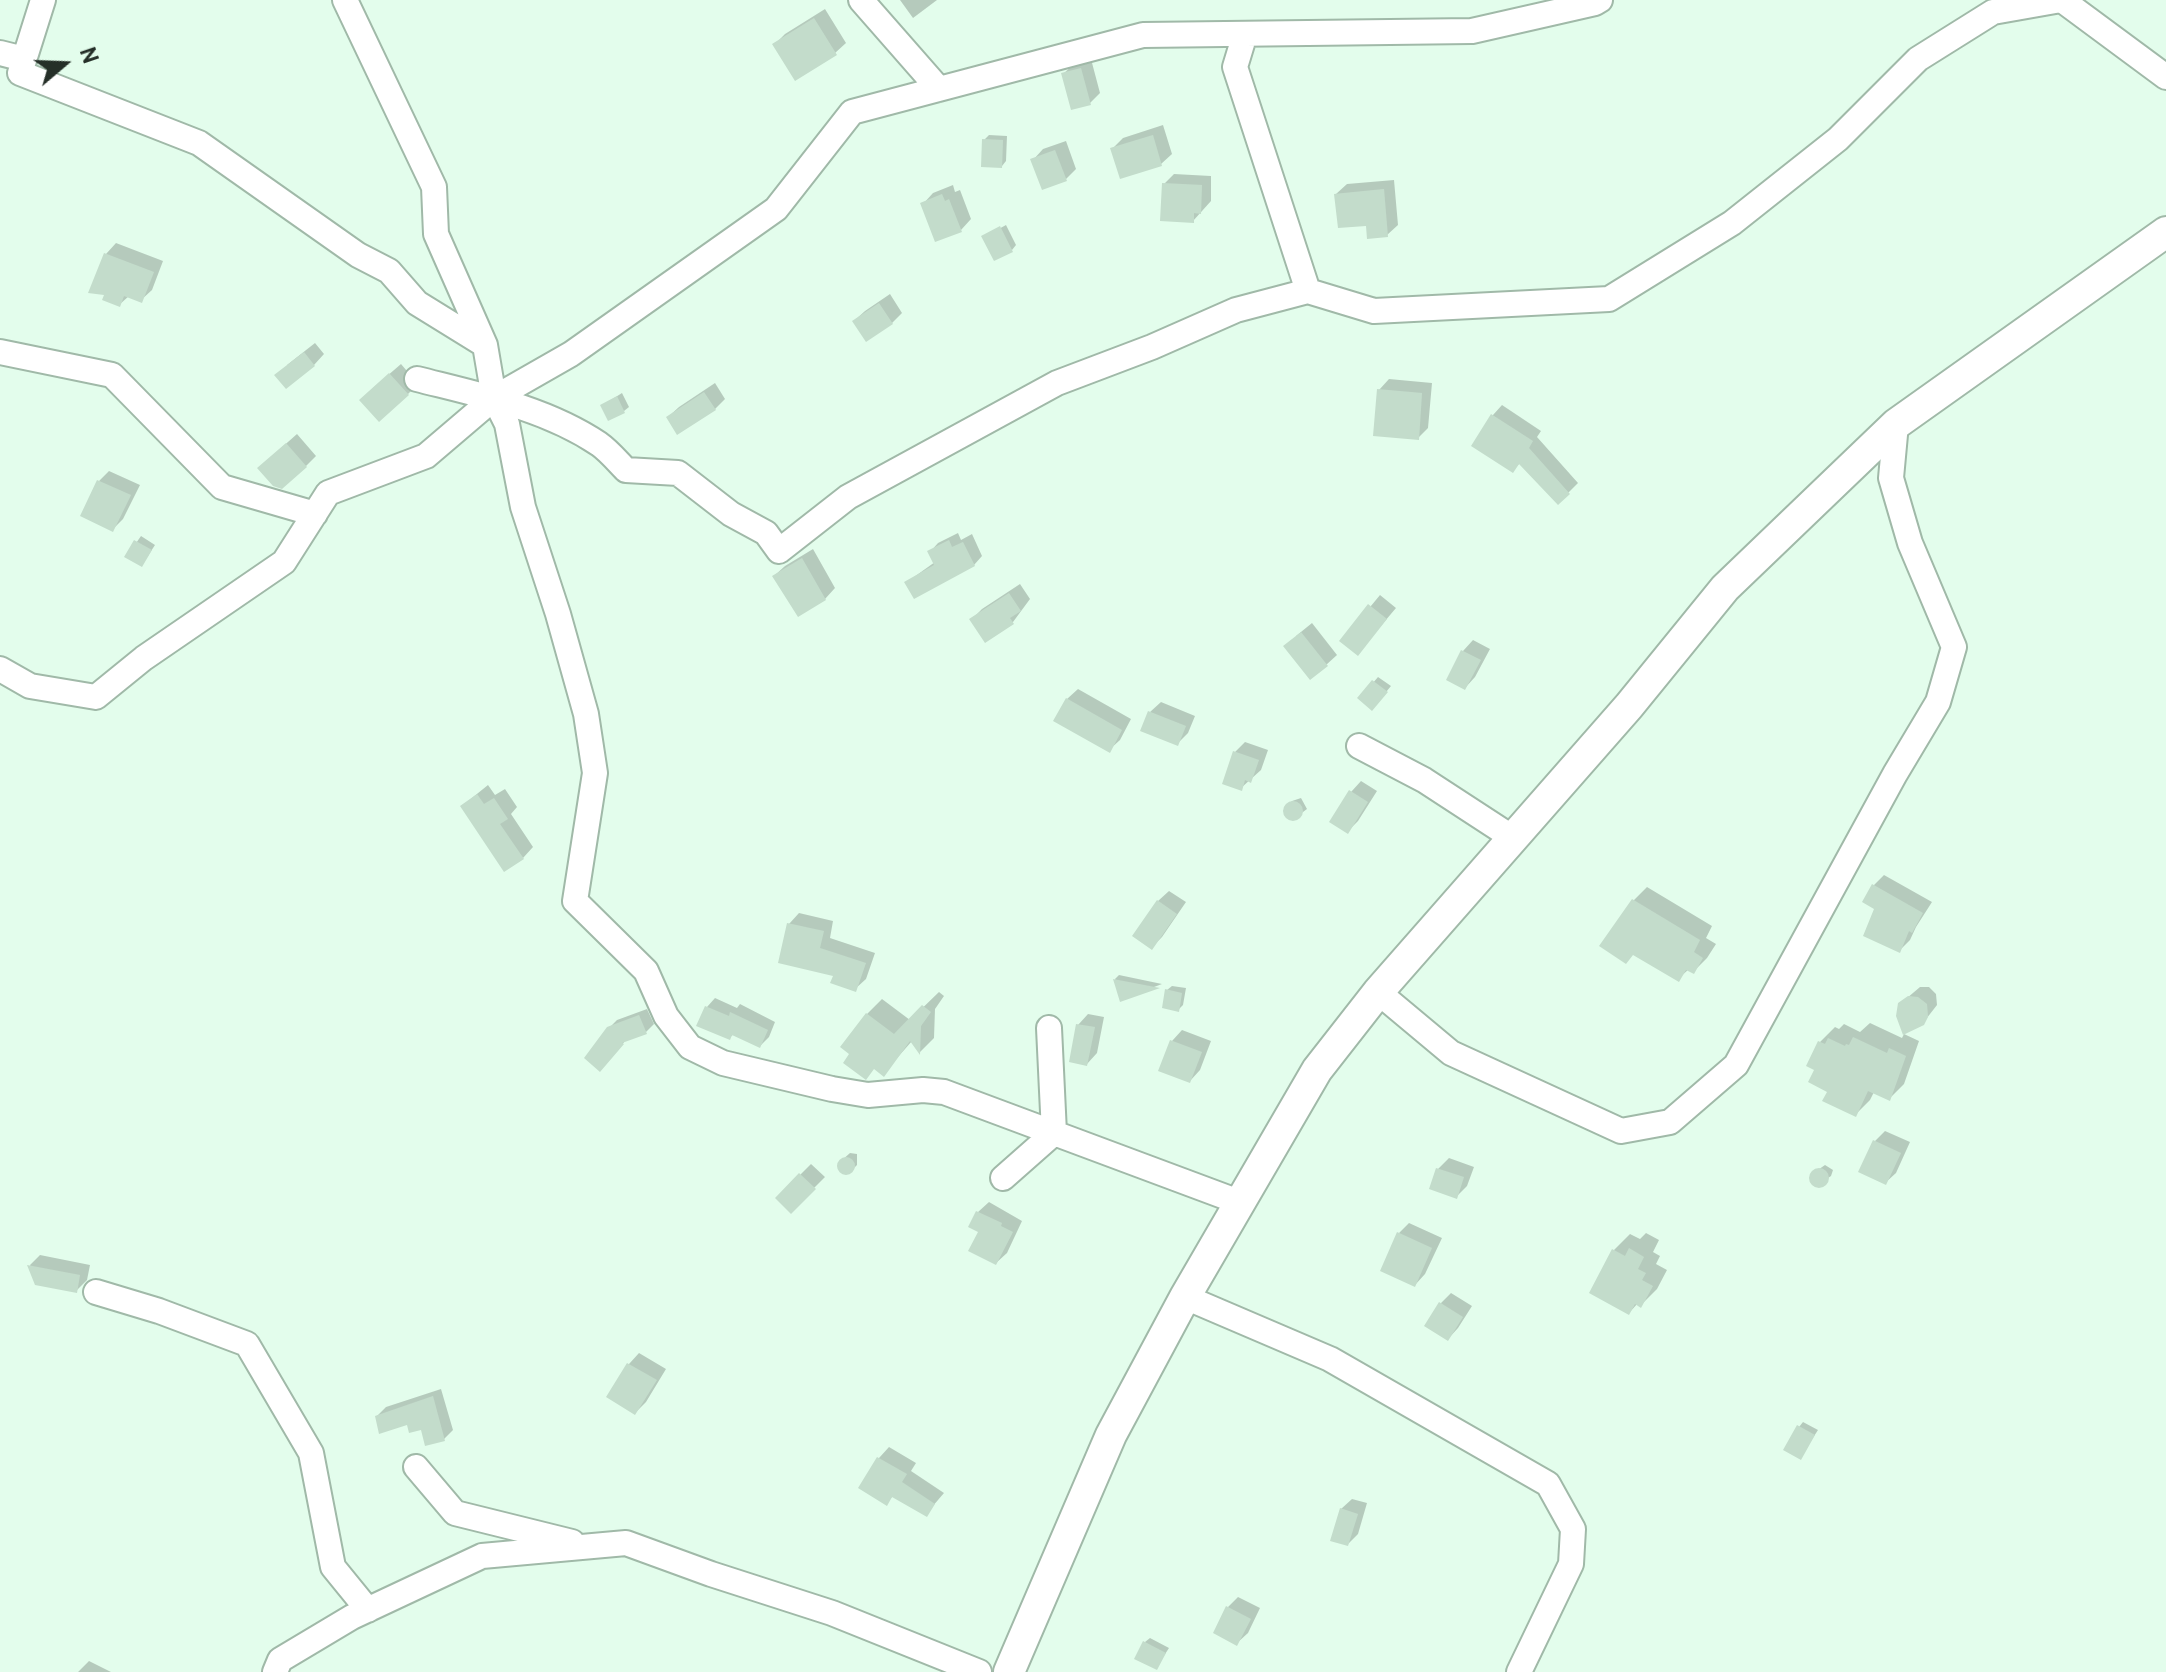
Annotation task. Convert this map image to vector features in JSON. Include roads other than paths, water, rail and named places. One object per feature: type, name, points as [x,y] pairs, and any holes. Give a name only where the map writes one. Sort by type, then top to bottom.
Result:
[{"type":"street","points":[[43,0],[20,73],[199,143],[358,255],[389,271],[417,303],[485,345]]},
{"type":"street","points":[[345,0],[434,187],[436,234],[485,345],[494,398],[507,424],[523,507],[586,714],[595,773],[575,901],[646,971],[666,1016],[690,1047],[723,1063],[868,1095],[923,1090],[944,1092],[1239,1202]]},
{"type":"street","points":[[861,0],[939,89]]},
{"type":"street","points":[[0,669],[30,686],[96,697],[144,658],[284,562],[328,493],[426,456],[494,398],[571,354],[776,209],[852,112],[1143,35],[1472,31],[1600,0]]},
{"type":"street","points":[[417,379],[494,398],[548,416],[601,445],[626,470],[678,473],[731,514],[766,533],[779,551],[848,497],[1057,383],[1152,347],[1236,310],[1308,291],[1374,311],[1609,299],[1732,223],[1838,139],[1918,59],[1993,12],[2062,0],[2166,77]]},
{"type":"street","points":[[1245,34],[1235,67],[1308,291]]},
{"type":"street","points":[[0,53],[24,59]]},
{"type":"street","points":[[1009,1672],[1111,1435],[1185,1297],[1317,1070],[1378,992],[1629,706],[1725,588],[1896,424],[2166,232]]},
{"type":"street","points":[[0,352],[112,375],[222,487],[315,514]]},
{"type":"street","points":[[1378,992],[1451,1053],[1621,1131],[1670,1122],[1736,1065],[1895,774],[1938,702],[1954,647],[1910,543],[1891,478],[1896,424]]},
{"type":"street","points":[[1359,746],[1424,780],[1513,838]]},
{"type":"street","points":[[1049,1028],[1054,1133]]},
{"type":"street","points":[[1003,1178],[1054,1133]]},
{"type":"street","points":[[96,1292],[159,1311],[247,1344],[311,1453],[333,1567],[368,1610]]},
{"type":"street","points":[[1185,1297],[1330,1359],[1548,1484],[1573,1529],[1571,1564],[1519,1672]]},
{"type":"street","points":[[416,1467],[455,1513],[590,1546]]},
{"type":"street","points":[[275,1672],[280,1660],[368,1610],[482,1556],[626,1543],[832,1613],[979,1672]]}]
